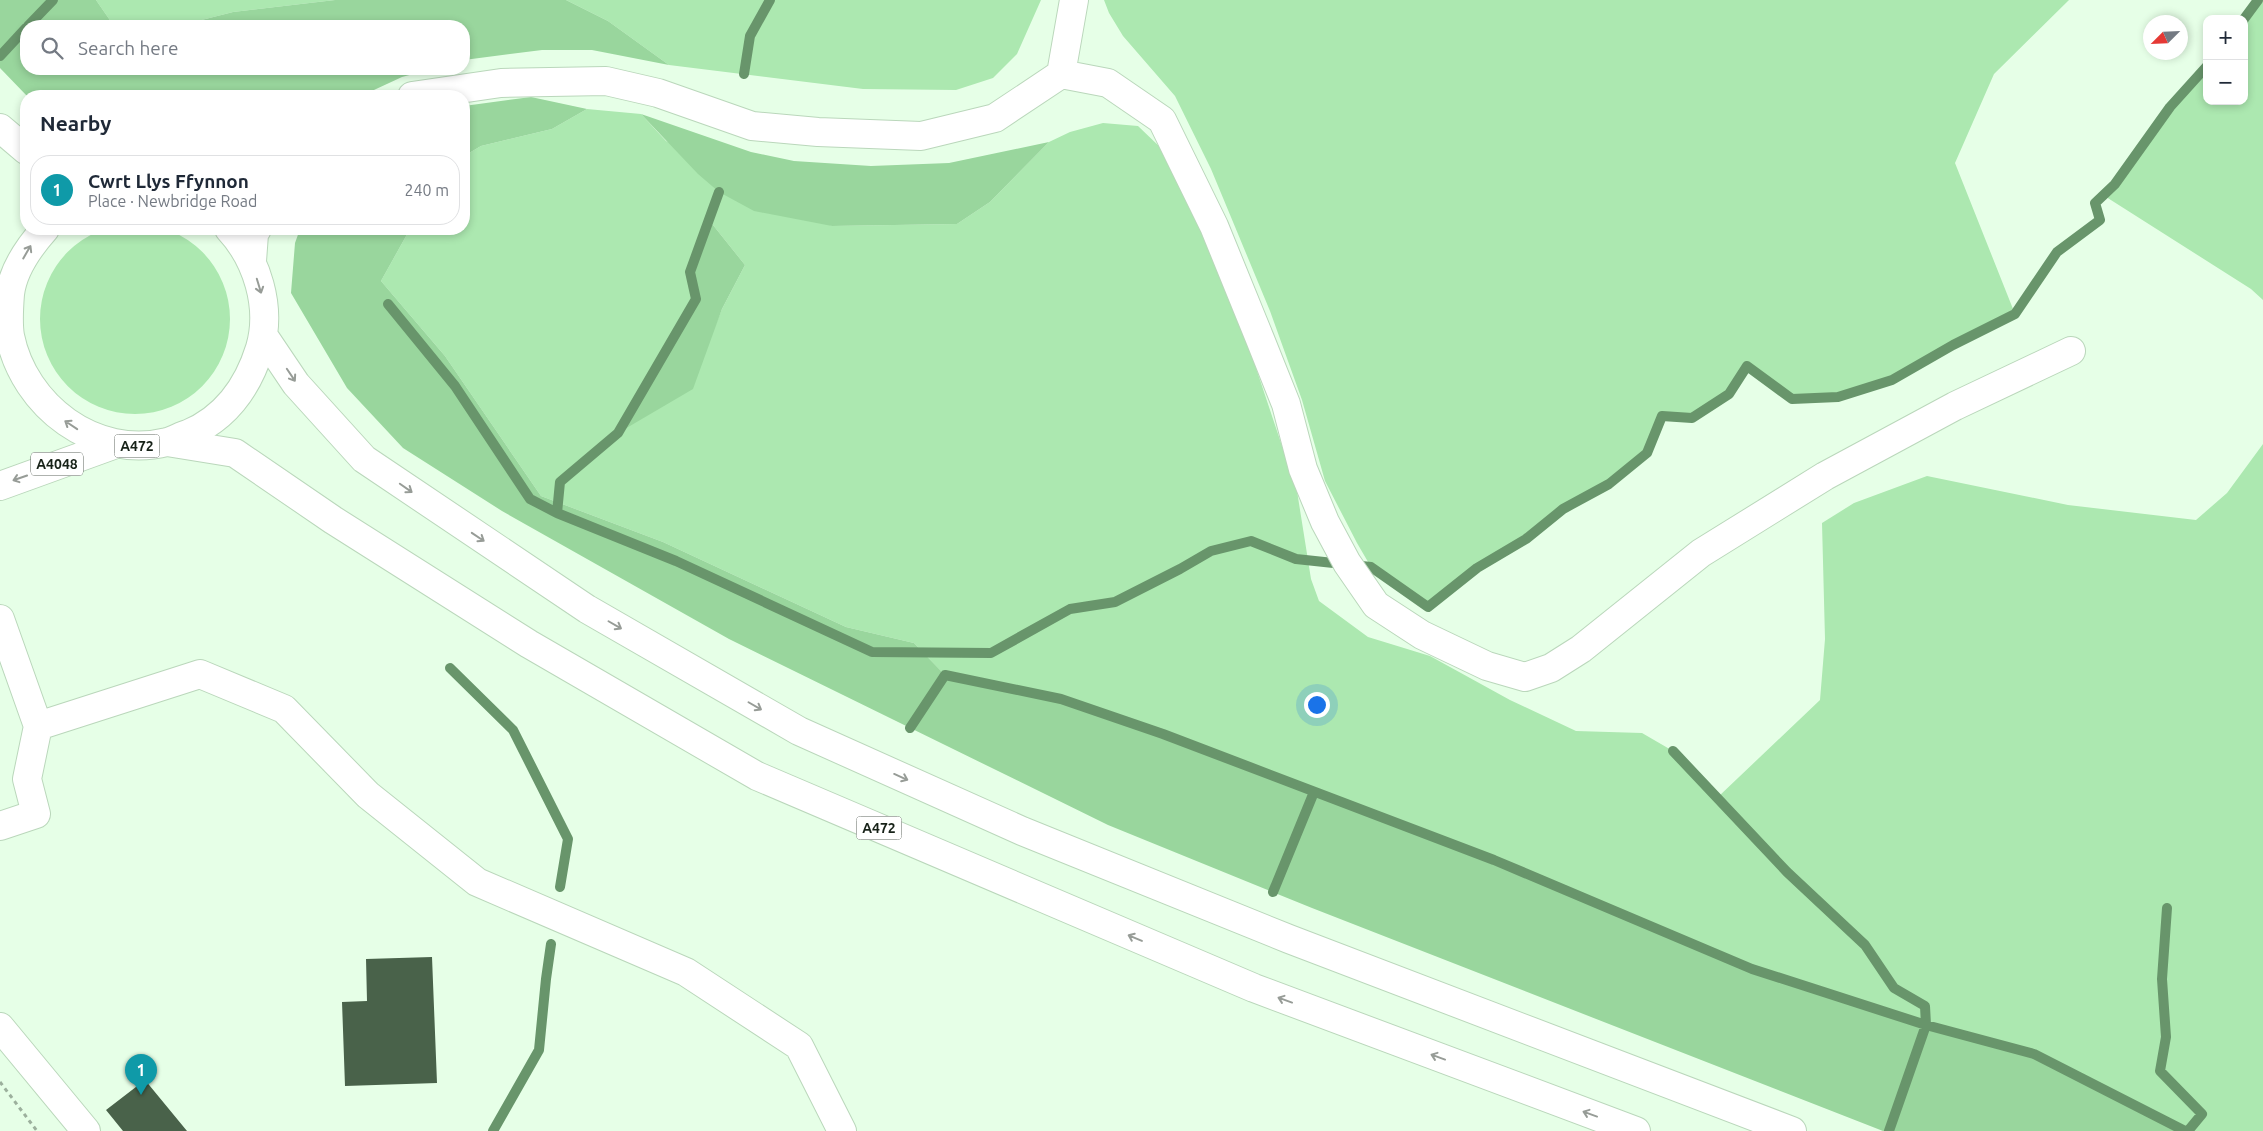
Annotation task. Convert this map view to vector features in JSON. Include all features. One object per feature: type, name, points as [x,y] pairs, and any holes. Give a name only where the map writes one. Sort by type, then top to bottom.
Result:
[{"type":"main road","points":[[1061,74],[1074,0]]},
{"type":"main road","points":[[453,90],[500,83],[606,82],[658,93],[752,126],[818,132],[921,136],[995,118],[1061,74],[1108,83],[1162,120],[1214,226],[1260,339],[1286,404],[1303,469],[1325,522],[1347,563],[1376,605],[1422,635],[1487,666],[1525,677],[1551,668],[1581,649],[1701,553],[1825,476],[1955,406],[2071,351]]},
{"type":"main road","points":[[0,128],[20,145]]},
{"type":"main road","name":"A472","points":[[40,235],[30,246],[20,265],[10,293],[5,343],[34,390],[56,415],[83,433],[116,444],[136,446],[167,442],[202,428],[232,404],[252,372],[263,335],[263,297],[252,261],[233,235]]},
{"type":"main road","points":[[252,261],[254,235]]},
{"type":"main road","name":"A472","points":[[0,263],[10,293]]},
{"type":"main road","points":[[263,335],[296,384],[364,459],[587,609],[799,731],[1022,831],[1270,932],[1792,1131]]},
{"type":"main road","name":"A472","points":[[167,442],[235,453],[333,520],[529,644],[757,776],[1254,988],[1636,1131]]},
{"type":"main road","name":"A4048","points":[[0,486],[116,444]]},
{"type":"main road","points":[[0,619],[38,726],[27,779],[36,814],[0,826]]},
{"type":"main road","points":[[38,726],[200,674],[284,709],[368,795],[477,882],[686,972],[799,1046],[842,1131]]},
{"type":"main road","points":[[0,1027],[86,1131]]},
{"type":"path","points":[[0,1082],[37,1131]]},
{"type":"green space","points":[[0,0],[96,0],[110,20],[20,20],[20,75],[410,75],[374,90],[21,90],[0,68]]},
{"type":"green space","points":[[96,0],[335,0],[233,12],[202,20],[110,20]]},
{"type":"green space","points":[[335,0],[566,0],[608,21],[669,65],[592,50],[542,50],[470,59],[470,20],[202,20],[233,12]]},
{"type":"green space","points":[[566,0],[1041,0],[1017,54],[993,78],[956,90],[863,89],[669,65],[608,21]]},
{"type":"green space","points":[[1104,0],[2069,0],[1994,74],[1955,163],[2015,314],[1953,345],[1892,380],[1838,397],[1792,399],[1747,366],[1729,394],[1692,418],[1662,416],[1647,453],[1609,484],[1563,509],[1526,539],[1477,568],[1428,607],[1371,567],[1357,543],[1325,481],[1302,400],[1270,311],[1211,169],[1175,96],[1123,36],[1109,13]]},
{"type":"green space","points":[[2258,0],[2263,0],[2263,300],[2251,289],[2103,195],[2115,184],[2170,107],[2203,70],[2203,105],[2248,105],[2247,15]]},
{"type":"green space","points":[[531,97],[587,109],[552,129],[481,146],[470,152],[470,105]]},
{"type":"green space","points":[[587,109],[641,114],[666,141],[832,226],[957,224],[990,202],[1049,142],[1070,132],[1103,123],[1138,126],[1162,149],[1191,206],[1238,314],[1297,491],[1311,579],[1319,601],[1368,637],[1430,656],[1510,700],[1576,731],[1642,733],[1673,751],[1718,797],[1820,700],[1825,639],[1822,523],[1854,503],[1927,476],[2068,505],[2196,520],[2227,493],[2263,444],[2263,1131],[2185,1131],[2034,1054],[1926,1025],[1752,969],[1494,860],[1163,734],[1061,699],[945,675],[914,643],[846,627],[663,542],[541,496],[445,356],[381,281],[407,235],[470,235],[470,152],[481,146],[552,129]],"holes":[[[709,220],[745,265],[722,309],[709,341],[618,432],[696,299],[690,272]]]},
{"type":"green space","points":[[641,114],[751,152],[794,161],[871,166],[949,163],[1049,142],[990,202],[957,224],[832,226],[754,211],[719,192],[698,174]]},
{"type":"green space","points":[[709,220],[745,265],[722,309],[693,389],[618,433],[696,299],[690,272]]},
{"type":"green space","points":[[90,235],[180,235],[196,245],[209,258],[223,282],[230,310],[229,338],[223,356],[209,380],[196,393],[180,403],[154,413],[116,413],[98,407],[74,393],[61,380],[51,364],[41,338],[41,300],[47,282],[67,251]]},
{"type":"green space","points":[[298,235],[407,235],[381,281],[445,356],[541,496],[663,542],[846,627],[914,643],[945,675],[1061,699],[1163,734],[1494,860],[1752,969],[1926,1025],[2034,1054],[2185,1131],[1883,1131],[1312,908],[1108,825],[729,639],[502,511],[403,448],[347,388],[291,293],[295,243]]},
{"type":"building","points":[[432,957],[437,1083],[345,1086],[342,1002],[367,1001],[366,959]]},
{"type":"building","points":[[145,1080],[187,1131],[123,1131],[106,1110]]},
{"type":"waterway","points":[[34,20],[53,0]]},
{"type":"waterway","points":[[744,74],[750,36],[770,0]]},
{"type":"waterway","points":[[2247,15],[2258,0]]},
{"type":"waterway","points":[[0,56],[20,34]]},
{"type":"waterway","points":[[388,304],[455,386],[530,499],[557,513],[676,561],[872,652],[991,653],[1070,609],[1115,602],[1211,551],[1251,541],[1296,559],[1371,567],[1428,607],[1477,568],[1526,539],[1563,509],[1609,484],[1647,453],[1662,416],[1692,418],[1729,394],[1747,366],[1792,399],[1838,397],[1892,380],[1953,345],[2015,314],[2057,252],[2100,220],[2095,203],[2115,184],[2170,107],[2203,70]]},
{"type":"waterway","points":[[557,513],[560,482],[618,433],[696,299],[690,272],[719,192]]},
{"type":"waterway","points":[[450,668],[513,730],[568,839],[560,887]]},
{"type":"waterway","points":[[910,728],[945,675],[1061,699],[1163,734],[1494,860],[1752,969],[1926,1025],[2034,1054],[2185,1131]]},
{"type":"waterway","points":[[1673,751],[1787,872],[1865,945],[1894,988],[1925,1006],[1926,1025],[1889,1131]]},
{"type":"waterway","points":[[1273,892],[1314,792]]},
{"type":"waterway","points":[[2167,908],[2162,979],[2166,1037],[2160,1071],[2202,1114],[2188,1131]]},
{"type":"waterway","points":[[493,1131],[539,1050],[551,944]]},
{"type":"place","name":"Cwrt Llys Ffynnon","points":[[141,1095]]}]
